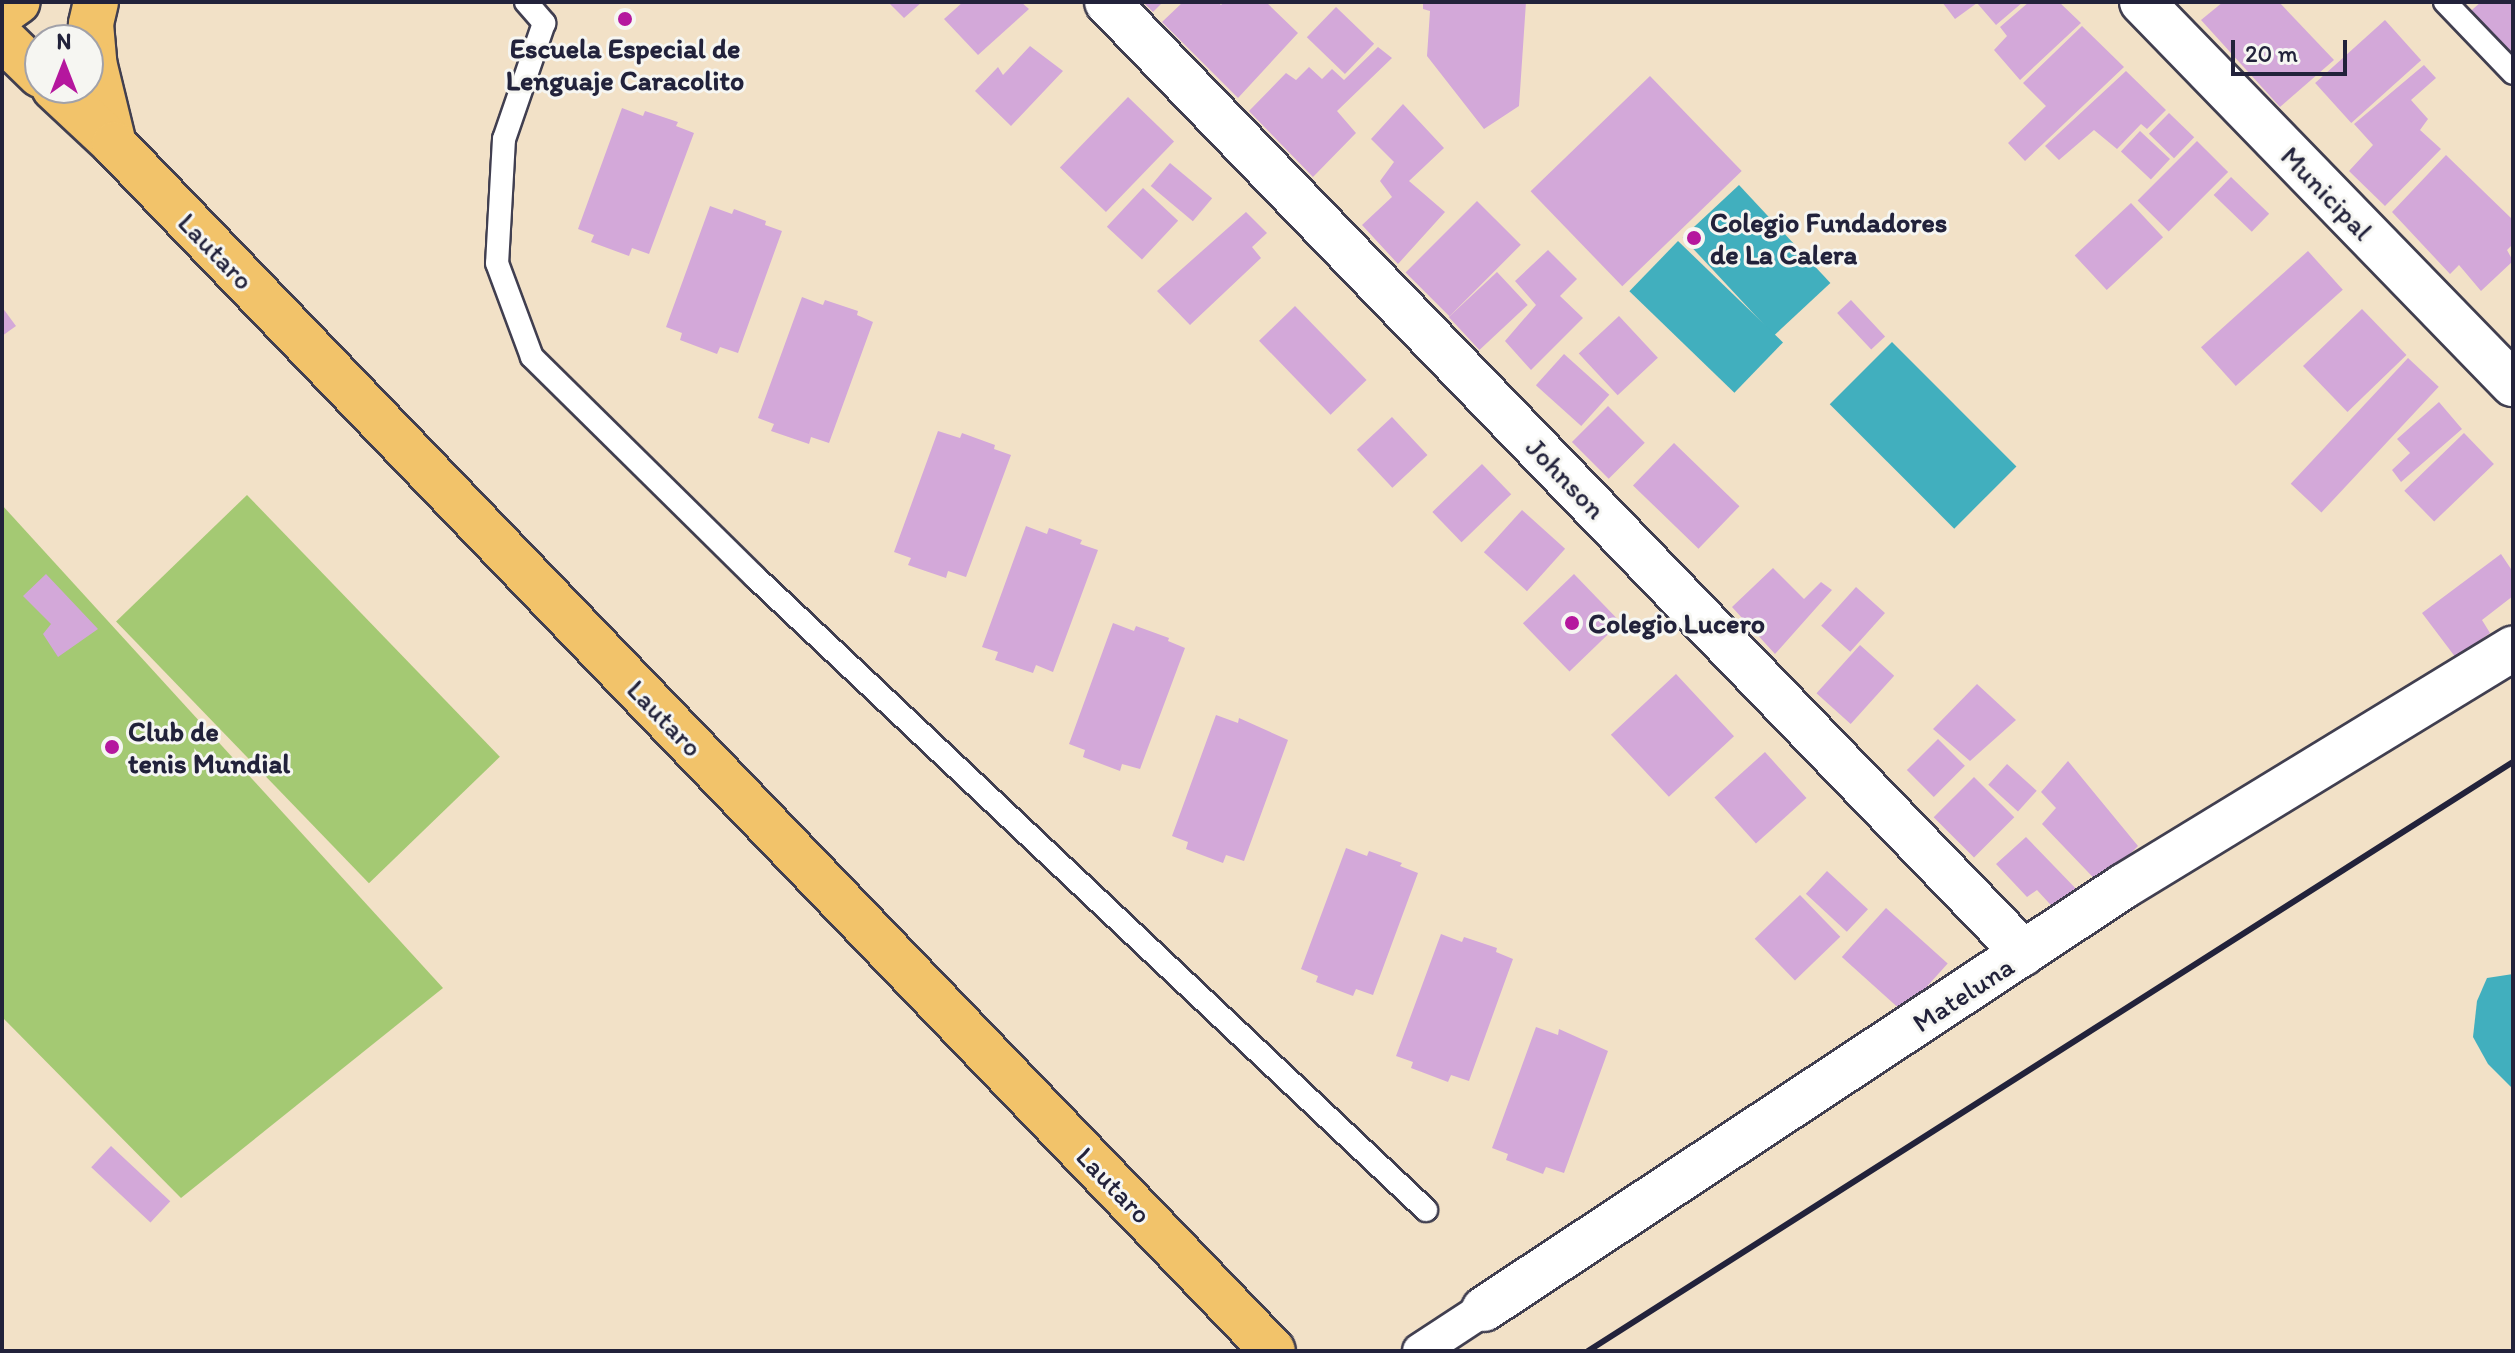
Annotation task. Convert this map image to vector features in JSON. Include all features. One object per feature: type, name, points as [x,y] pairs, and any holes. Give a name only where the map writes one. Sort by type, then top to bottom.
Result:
[{"type":"main road","points":[[2,13],[18,2]]},
{"type":"main road","points":[[96,2],[91,24],[94,62],[114,144]]},
{"type":"main road","points":[[2,38],[24,59]]},
{"type":"main road","name":"Lautaro","points":[[71,104],[114,144],[1273,1351]]},
{"type":"street","name":"Johnson","points":[[1107,2],[2024,953]]},
{"type":"street","name":"Municipal","points":[[2142,2],[2510,377]]},
{"type":"street","name":"Mateluna","points":[[1420,1351],[2124,886],[2513,649]]},
{"type":"lane","points":[[526,2],[544,23],[504,139],[497,263],[532,357],[754,576],[1426,1210]]},
{"type":"lane","points":[[2445,2],[2513,73]]},
{"type":"green space","points":[[247,495],[500,757],[369,883],[116,621]]},
{"type":"green space","name":"Club de tenis Mundial","points":[[2,505],[443,988],[181,1198],[2,1017]]},
{"type":"water","points":[[1739,185],[1830,283],[1774,336],[1683,238]]},
{"type":"water","points":[[1678,241],[1783,342],[1734,393],[1629,291]]},
{"type":"water","points":[[1892,342],[2016,466],[1954,529],[1830,404]]},
{"type":"water","points":[[2513,974],[2513,1089],[2488,1064],[2473,1037],[2477,1001],[2487,978]]},
{"type":"building","points":[[888,2],[922,2],[904,18]]},
{"type":"building","points":[[963,2],[1021,2],[1029,9],[978,55],[944,19]]},
{"type":"building","points":[[1143,2],[1163,2],[1153,12]]},
{"type":"building","points":[[1183,2],[1217,2],[1221,5],[1224,2],[1266,2],[1298,33],[1238,98],[1162,22]]},
{"type":"building","points":[[1423,2],[1526,2],[1519,106],[1484,129],[1427,56],[1430,11],[1423,9]]},
{"type":"building","points":[[1942,2],[2023,2],[1996,25],[1977,3],[1955,19]]},
{"type":"building","points":[[2029,2],[2059,2],[2081,23],[2020,80],[1994,50],[2007,36],[2000,27]]},
{"type":"building","points":[[2223,2],[2279,2],[2334,60],[2280,107],[2201,20]]},
{"type":"building","points":[[2481,2],[2513,2],[2513,63],[2465,16]]},
{"type":"building","points":[[1336,7],[1374,44],[1345,74],[1307,37]]},
{"type":"building","points":[[2385,20],[2421,60],[2351,123],[2315,83]]},
{"type":"building","points":[[2082,26],[2124,67],[2025,161],[2008,143],[2046,106],[2023,83]]},
{"type":"building","points":[[1030,46],[1063,71],[1011,126],[975,91],[998,67],[1003,75]]},
{"type":"building","points":[[1378,47],[1392,58],[1337,111],[1356,133],[1313,177],[1249,111],[1286,73],[1296,80],[1309,67],[1322,79],[1332,69],[1344,80]]},
{"type":"building","points":[[2424,65],[2436,78],[2411,100],[2428,119],[2420,130],[2441,149],[2385,206],[2349,171],[2373,145],[2354,124]]},
{"type":"building","points":[[2126,71],[2166,110],[2147,129],[2141,124],[2117,149],[2094,130],[2059,160],[2045,146]]},
{"type":"building","points":[[1650,76],[1742,171],[1622,286],[1531,191]]},
{"type":"building","points":[[1128,97],[1174,141],[1106,212],[1060,167]]},
{"type":"building","points":[[1403,104],[1444,148],[1409,181],[1445,212],[1398,264],[1362,225],[1392,197],[1380,181],[1394,162],[1371,139]]},
{"type":"building","points":[[622,108],[643,116],[645,111],[678,122],[676,126],[694,133],[649,254],[632,248],[629,256],[591,242],[594,235],[578,229]]},
{"type":"building","points":[[2169,113],[2194,137],[2174,158],[2149,134]]},
{"type":"building","points":[[2140,131],[2170,159],[2151,179],[2121,151]]},
{"type":"building","points":[[2197,141],[2228,172],[2169,232],[2138,200]]},
{"type":"building","points":[[2446,155],[2513,220],[2513,244],[2507,250],[2513,261],[2481,291],[2459,265],[2450,274],[2392,212]]},
{"type":"building","points":[[1170,163],[1212,198],[1193,221],[1151,186]]},
{"type":"building","points":[[2231,177],[2269,214],[2252,232],[2214,195]]},
{"type":"building","points":[[1143,188],[1178,221],[1142,259],[1107,227]]},
{"type":"building","points":[[1477,201],[1521,245],[1449,316],[1406,272]]},
{"type":"building","points":[[2131,203],[2163,237],[2107,290],[2075,256]]},
{"type":"building","points":[[710,206],[732,214],[734,209],[766,221],[765,225],[782,231],[738,353],[720,347],[717,354],[680,340],[682,333],[666,327]]},
{"type":"building","points":[[1246,212],[1267,233],[1252,247],[1261,258],[1190,325],[1157,291]]},
{"type":"building","points":[[1548,250],[1577,279],[1560,296],[1583,318],[1531,370],[1505,341],[1536,305],[1515,281]]},
{"type":"building","points":[[2308,251],[2343,290],[2236,386],[2201,347]]},
{"type":"building","points":[[1497,272],[1528,305],[1479,350],[1449,317]]},
{"type":"building","points":[[802,297],[823,305],[825,300],[858,311],[857,315],[873,322],[829,443],[811,437],[809,444],[771,431],[774,424],[758,418]]},
{"type":"building","points":[[1851,300],[1885,337],[1871,350],[1837,313]]},
{"type":"building","points":[[1295,306],[1367,380],[1331,415],[1259,341]]},
{"type":"building","points":[[2,307],[16,326],[2,336]]},
{"type":"building","points":[[2362,309],[2406,355],[2347,412],[2303,366]]},
{"type":"building","points":[[1619,316],[1658,358],[1618,395],[1579,354]]},
{"type":"building","points":[[1564,354],[1609,395],[1581,426],[1536,385]]},
{"type":"building","points":[[2408,358],[2439,387],[2321,512],[2291,484]]},
{"type":"building","points":[[2439,402],[2462,429],[2401,482],[2392,470],[2410,453],[2397,439]]},
{"type":"building","points":[[1608,406],[1645,443],[1609,479],[1572,442]]},
{"type":"building","points":[[1392,417],[1427,455],[1392,488],[1357,450]]},
{"type":"building","points":[[938,431],[960,438],[962,433],[995,445],[994,449],[1011,455],[966,577],[948,571],[946,578],[908,565],[911,558],[894,552]]},
{"type":"building","points":[[2464,433],[2494,464],[2434,522],[2404,491]]},
{"type":"building","points":[[1674,443],[1739,506],[1698,549],[1633,485]]},
{"type":"building","points":[[1482,464],[1511,494],[1462,542],[1432,512]]},
{"type":"building","points":[[1522,510],[1565,549],[1527,591],[1484,552]]},
{"type":"building","points":[[1026,526],[1047,534],[1049,528],[1082,540],[1080,544],[1098,550],[1053,672],[1036,665],[1033,673],[995,660],[998,652],[982,647]]},
{"type":"building","points":[[2501,554],[2513,572],[2513,596],[2482,620],[2490,633],[2456,658],[2422,613]]},
{"type":"building","points":[[1773,568],[1804,599],[1821,582],[1832,590],[1775,654],[1732,607]]},
{"type":"building","points":[[46,574],[98,629],[58,657],[43,634],[51,624],[23,596]]},
{"type":"building","name":"Colegio Lucero","points":[[1574,574],[1621,622],[1569,672],[1523,623]]},
{"type":"building","points":[[1856,587],[1885,613],[1850,652],[1821,626]]},
{"type":"building","points":[[1113,623],[1134,631],[1136,626],[1169,638],[1168,641],[1185,648],[1140,769],[1122,764],[1120,771],[1083,757],[1085,750],[1069,744]]},
{"type":"building","points":[[1860,645],[1894,676],[1851,724],[1817,693]]},
{"type":"building","points":[[1676,674],[1734,736],[1669,797],[1611,735]]},
{"type":"building","points":[[1977,684],[2016,720],[1970,761],[1933,729]]},
{"type":"building","points":[[1216,715],[1238,723],[1239,718],[1288,740],[1244,861],[1226,855],[1223,863],[1186,849],[1188,842],[1172,836]]},
{"type":"building","points":[[1938,739],[1965,766],[1934,797],[1907,770]]},
{"type":"building","points":[[1765,752],[1806,798],[1756,844],[1714,798]]},
{"type":"building","points":[[2068,761],[2138,846],[2125,859],[2137,870],[2109,894],[2042,824],[2056,808],[2041,792]]},
{"type":"building","points":[[2007,764],[2037,791],[2018,812],[1988,785]]},
{"type":"building","points":[[1974,777],[2014,817],[1974,858],[1934,817]]},
{"type":"building","points":[[2026,837],[2081,894],[2059,914],[2037,890],[2027,897],[1996,864]]},
{"type":"building","points":[[1346,848],[1367,856],[1369,851],[1402,863],[1400,866],[1418,873],[1373,995],[1356,989],[1353,996],[1316,982],[1318,976],[1301,969]]},
{"type":"building","points":[[1827,871],[1868,909],[1847,932],[1806,894]]},
{"type":"building","points":[[1800,895],[1840,937],[1795,980],[1755,939]]},
{"type":"building","points":[[1886,908],[1948,964],[1904,1013],[1842,957]]},
{"type":"building","points":[[1441,934],[1462,942],[1464,937],[1497,948],[1496,952],[1513,959],[1469,1081],[1451,1075],[1448,1082],[1411,1068],[1413,1062],[1396,1056]]},
{"type":"building","points":[[1536,1027],[1558,1035],[1559,1029],[1608,1051],[1564,1173],[1546,1167],[1543,1174],[1506,1160],[1508,1154],[1492,1148]]},
{"type":"building","points":[[111,1146],[170,1201],[150,1222],[91,1167]]},
{"type":"railway","points":[[1588,1351],[2513,762]]},
{"type":"place","name":"Escuela Especial de Lenguaje Caracolito","points":[[625,19]]},
{"type":"place","name":"Colegio Fundadores de La Calera","points":[[1694,238]]},
{"type":"place","name":"Colegio Lucero","points":[[1572,623]]},
{"type":"place","name":"Club de tenis Mundial","points":[[112,747]]}]
